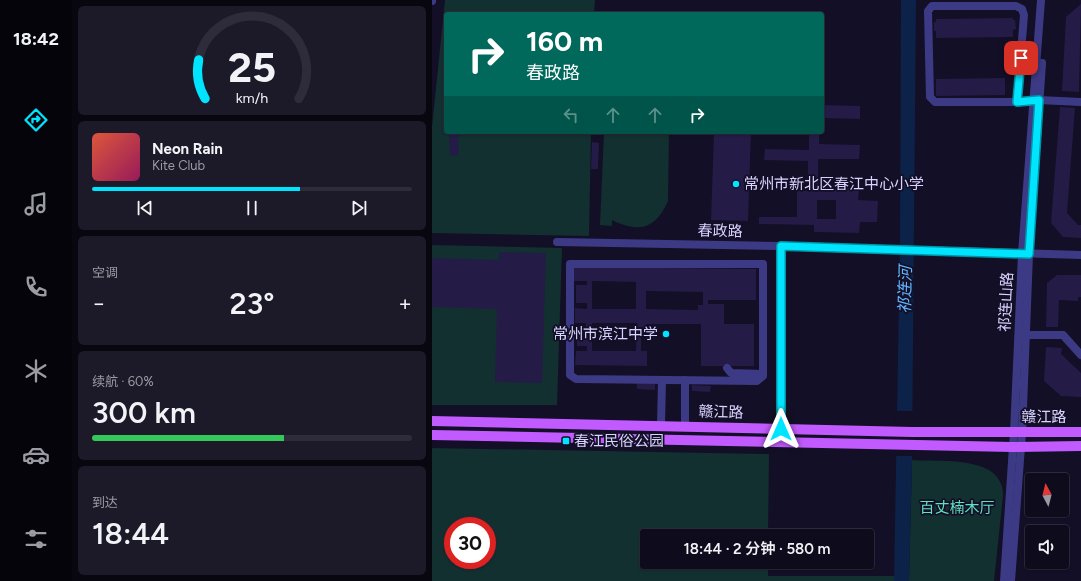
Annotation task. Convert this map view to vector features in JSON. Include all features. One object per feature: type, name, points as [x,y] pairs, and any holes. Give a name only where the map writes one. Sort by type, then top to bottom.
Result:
[{"type":"main road","name":"赣江路","points":[[432,421],[912,432],[1081,432]]},
{"type":"main road","name":"赣江路","points":[[432,435],[1016,447],[1081,446]]},
{"type":"street","name":"祁连山路","points":[[1018,432],[1026,254],[1041,0]]},
{"type":"street","name":"祁连山路","points":[[1036,100],[1046,0]]},
{"type":"street","points":[[1017,102],[1024,14],[1022,9],[1016,6],[932,6],[928,11],[930,97],[936,102],[1017,102],[1036,100],[1081,102]]},
{"type":"street","name":"春政路","points":[[557,242],[781,246],[1026,254]]},
{"type":"street","points":[[781,246],[781,429]]},
{"type":"street","name":"祁连山路","points":[[1004,581],[1026,335],[1026,254]]},
{"type":"street","points":[[1026,254],[1081,255]]},
{"type":"street","points":[[570,264],[763,264],[763,374],[757,381],[576,378],[570,375],[570,264]]},
{"type":"street","points":[[1026,335],[1063,335],[1081,355]]},
{"type":"street","points":[[727,368],[731,373],[763,374]]},
{"type":"street","points":[[661,426],[662,380]]},
{"type":"street","points":[[684,426],[685,380]]},
{"type":"street","name":"祁连山路","points":[[1011,581],[1016,447]]},
{"type":"green space","points":[[445,0],[595,0],[594,12],[444,12],[444,134],[591,134],[589,236],[432,233],[432,127]]},
{"type":"green space","points":[[604,134],[669,134],[668,201],[658,218],[652,223],[638,227],[630,227],[612,220],[612,226],[600,225]]},
{"type":"green space","points":[[432,245],[562,248],[557,405],[432,405]]},
{"type":"green space","points":[[432,448],[769,454],[768,529],[640,529],[640,569],[768,569],[768,576],[894,576],[894,581],[432,581]]},
{"type":"green space","name":"百丈楠木厅","points":[[912,460],[962,462],[986,469],[995,475],[1002,486],[1003,496],[994,581],[909,581]]},
{"type":"water","name":"祁连河","points":[[901,0],[916,0],[912,460],[909,581],[894,581],[900,242]]},
{"type":"pier","points":[[896,411],[914,411],[914,456],[895,456]]},
{"type":"building","points":[[1081,4],[1079,92],[1062,91],[1066,17]]},
{"type":"building","points":[[1013,18],[1013,20],[1015,20],[1016,29],[1013,30],[1013,37],[936,38],[936,31],[934,31],[934,22],[936,22],[936,19]]},
{"type":"building","points":[[1005,78],[1005,95],[936,96],[936,79]]},
{"type":"building","points":[[824,105],[860,106],[860,119],[824,118]]},
{"type":"building","points":[[1060,107],[1075,108],[1067,213],[1078,225],[1081,225],[1081,238],[1063,237],[1051,223]]},
{"type":"building","points":[[449,134],[458,134],[459,155],[450,156]]},
{"type":"building","points":[[714,134],[751,134],[748,221],[711,220]]},
{"type":"building","points":[[809,134],[819,134],[819,144],[860,145],[859,159],[818,159],[818,187],[859,188],[858,200],[878,201],[877,222],[860,222],[859,233],[814,232],[814,225],[759,224],[759,217],[797,217],[797,191],[808,191],[808,161],[764,160],[765,149],[809,150]],"holes":[[[817,200],[836,200],[836,219],[817,219]]]},
{"type":"building","points":[[592,142],[599,143],[598,169],[591,169]]},
{"type":"building","points":[[499,252],[546,253],[542,383],[495,382],[497,309],[432,307],[432,258],[499,260]]},
{"type":"building","points":[[573,267],[756,269],[756,300],[708,300],[708,304],[724,304],[724,324],[754,324],[754,366],[701,366],[701,324],[646,324],[646,335],[641,335],[641,351],[647,351],[647,366],[575,365],[576,351],[587,351],[587,346],[577,346],[577,328],[586,328],[586,323],[575,323],[575,308],[587,309],[587,303],[576,303],[576,285],[587,285],[587,281],[572,281]],"holes":[[[592,281],[636,282],[636,309],[592,309]],[[646,291],[703,292],[703,305],[698,305],[698,310],[646,309]],[[592,323],[637,323],[636,351],[592,351]]]},
{"type":"building","points":[[1057,275],[1081,275],[1081,297],[1078,297],[1078,301],[1059,300],[1058,327],[1046,327],[1047,283]]},
{"type":"building","points":[[1046,347],[1062,348],[1061,354],[1081,373],[1081,397],[1061,396],[1044,381]]},
{"type":"building","points":[[637,382],[655,383],[655,390],[637,389]]},
{"type":"building","points":[[692,385],[711,386],[710,392],[692,391]]},
{"type":"place","name":"常州市新北区春江中心小学","points":[[736,184]]},
{"type":"place","name":"常州市滨江中学","points":[[666,334]]},
{"type":"place","name":"春江民俗公园","points":[[566,441]]},
{"type":"route","points":[[781,429],[781,246],[1029,254],[1039,100],[1017,102],[1021,58]]}]
